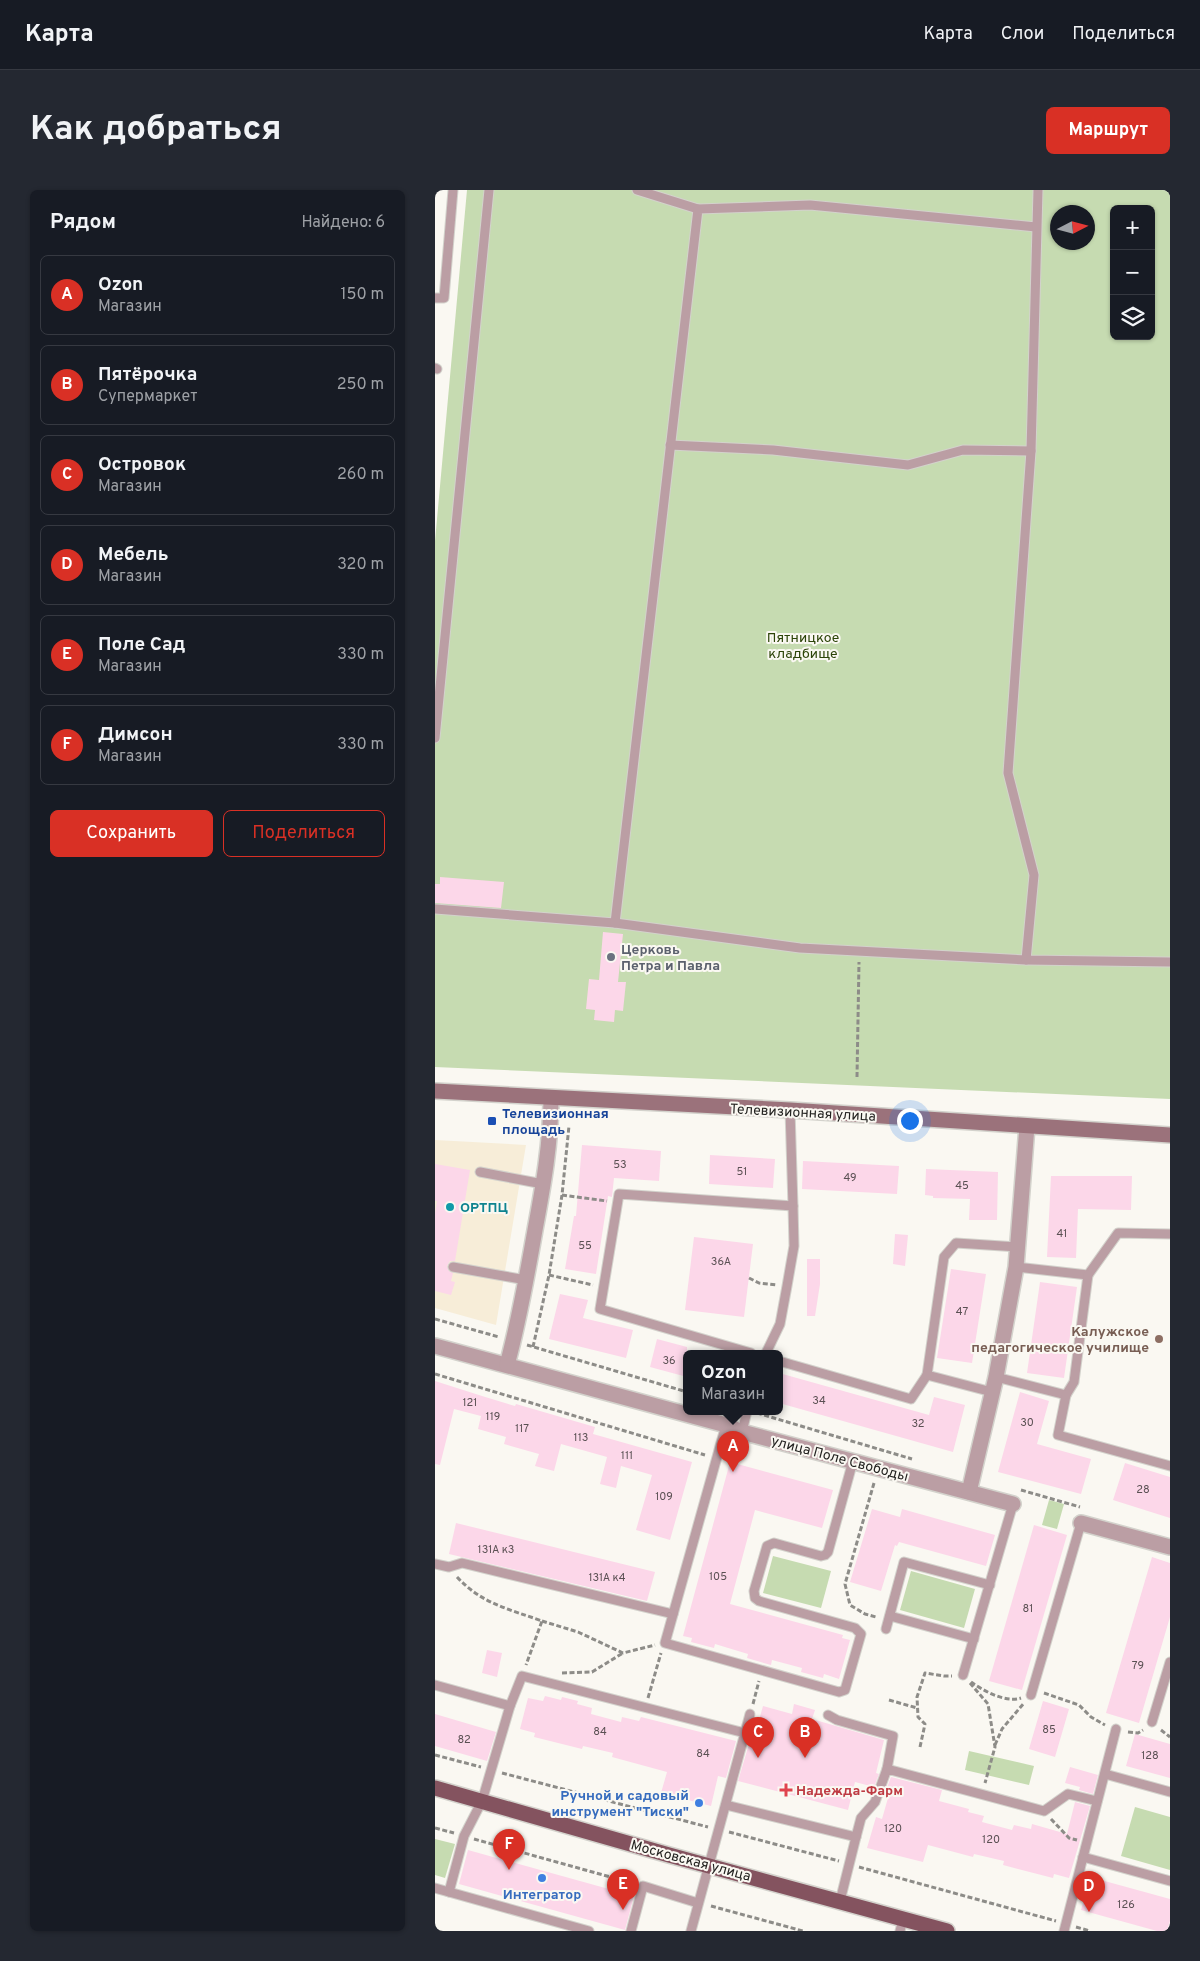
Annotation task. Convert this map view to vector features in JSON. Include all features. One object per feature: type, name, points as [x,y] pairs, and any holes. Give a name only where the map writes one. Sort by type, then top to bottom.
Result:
[{"type":"main road","name":"Телевизионная улица","points":[[435,1091],[790,1110],[1170,1135]]},
{"type":"main road","name":"Московская улица","points":[[435,1788],[840,1901],[901,1925],[947,1931]]},
{"type":"street","points":[[507,1365],[526,1280],[543,1184],[551,1126],[551,1098]]},
{"type":"street","points":[[969,1492],[994,1384],[1016,1267],[1027,1126]]},
{"type":"street","name":"улица Поле Свободы","points":[[435,1346],[683,1413]]},
{"type":"street","name":"улица Поле Свободы","points":[[690,1415],[726,1425],[742,1432],[1013,1504]]},
{"type":"street","points":[[1081,1523],[1170,1546]]},
{"type":"lane","points":[[435,298],[444,298],[453,190]]},
{"type":"lane","points":[[435,738],[489,190]]},
{"type":"lane","points":[[637,190],[698,209],[810,206],[1036,226]]},
{"type":"lane","points":[[1026,960],[1034,875],[1008,773],[1031,451],[1038,190]]},
{"type":"lane","points":[[615,924],[698,209]]},
{"type":"lane","points":[[670,445],[773,450],[908,465],[963,450],[1031,451]]},
{"type":"lane","points":[[435,909],[615,924],[801,948],[1026,960],[1170,962]]},
{"type":"lane","points":[[767,1350],[780,1324],[794,1246],[790,1110]]},
{"type":"lane","points":[[480,1172],[543,1184]]},
{"type":"lane","points":[[741,1350],[600,1309],[619,1194],[793,1206]]},
{"type":"lane","points":[[1170,1234],[1118,1233],[1088,1275],[1074,1382],[1066,1395],[1058,1434],[1170,1466]]},
{"type":"lane","points":[[783,1362],[911,1399],[927,1375],[944,1257],[956,1242],[1019,1247]]},
{"type":"lane","points":[[453,1267],[526,1280]]},
{"type":"lane","points":[[1016,1267],[1088,1275]]},
{"type":"lane","points":[[927,1375],[1066,1395]]},
{"type":"lane","points":[[742,1432],[746,1415]]},
{"type":"lane","points":[[726,1425],[665,1643],[843,1692],[861,1634],[859,1631],[855,1628],[759,1601],[755,1598],[755,1591],[767,1546],[770,1544],[774,1543],[825,1556],[828,1552],[853,1461]]},
{"type":"lane","points":[[963,1675],[1013,1504]]},
{"type":"lane","points":[[1031,1695],[1081,1523]]},
{"type":"lane","points":[[974,1639],[888,1622],[903,1562],[990,1585]]},
{"type":"lane","points":[[435,1564],[449,1567],[462,1563],[673,1614]]},
{"type":"lane","points":[[1152,1722],[1170,1662]]},
{"type":"lane","points":[[449,1892],[464,1836],[482,1801],[510,1706],[522,1676],[745,1733]]},
{"type":"lane","points":[[435,1685],[510,1706]]},
{"type":"lane","points":[[691,1931],[750,1714]]},
{"type":"lane","points":[[828,1715],[837,1720],[893,1736],[887,1769],[875,1802],[861,1818],[840,1901]]},
{"type":"lane","points":[[1065,1927],[1116,1729]]},
{"type":"lane","points":[[887,1769],[1044,1811],[1068,1794],[1097,1802]]},
{"type":"lane","points":[[1105,1774],[1170,1792]]},
{"type":"lane","points":[[725,1805],[856,1837]]},
{"type":"lane","points":[[1083,1857],[1170,1881]]},
{"type":"lane","points":[[631,1931],[643,1886],[698,1903]]},
{"type":"lane","points":[[435,1888],[589,1931]]},
{"type":"path","points":[[857,1077],[860,951]]},
{"type":"path","points":[[533,1347],[549,1275],[562,1195],[569,1126]]},
{"type":"path","points":[[562,1195],[617,1203]]},
{"type":"path","points":[[549,1275],[603,1287]]},
{"type":"path","points":[[749,1278],[759,1283],[787,1286]]},
{"type":"path","points":[[435,1319],[683,1391]]},
{"type":"path","points":[[435,1374],[716,1458]]},
{"type":"path","points":[[878,1467],[845,1584],[850,1605],[865,1614],[888,1622]]},
{"type":"path","points":[[449,1567],[468,1589],[488,1602],[578,1632],[623,1653]]},
{"type":"path","points":[[522,1676],[542,1621]]},
{"type":"path","points":[[535,1680],[567,1672],[592,1672],[623,1653],[665,1643]]},
{"type":"path","points":[[645,1707],[665,1643]]},
{"type":"path","points":[[920,1747],[925,1724],[917,1717],[917,1697],[925,1673],[944,1676],[963,1675],[978,1687],[1003,1698],[1015,1700],[1045,1692],[1079,1704],[1091,1717],[1102,1724],[1138,1733],[1152,1722],[1170,1737]]},
{"type":"path","points":[[963,1675],[988,1704],[995,1746]]},
{"type":"path","points":[[983,1794],[985,1777],[1002,1729],[1031,1695]]},
{"type":"path","points":[[889,1700],[917,1708]]},
{"type":"path","points":[[435,1755],[849,1864],[1065,1927],[1090,1931]]},
{"type":"path","points":[[1044,1811],[1069,1838],[1087,1842]]},
{"type":"path","points":[[435,1828],[643,1886]]},
{"type":"path","points":[[698,1903],[803,1931]]},
{"type":"shaded area","points":[[435,1140],[526,1145],[496,1325],[435,1308]]},
{"type":"green space","name":"Пятницкое кладбище","points":[[467,190],[1170,190],[1170,1099],[435,1067],[435,541]]},
{"type":"green space","points":[[1049,1500],[1064,1504],[1057,1529],[1042,1525]]},
{"type":"green space","points":[[773,1556],[831,1571],[821,1608],[763,1593]]},
{"type":"green space","points":[[911,1571],[975,1589],[964,1628],[900,1610]]},
{"type":"green space","points":[[969,1751],[1034,1766],[1029,1785],[965,1770]]},
{"type":"green space","points":[[1135,1807],[1170,1817],[1170,1870],[1121,1856]]},
{"type":"green space","points":[[435,1839],[455,1844],[445,1878],[435,1875]]},
{"type":"building","points":[[440,877],[504,882],[501,908],[435,903],[435,884],[440,884]]},
{"type":"building","name":"Церковь Петра и Павла","points":[[603,932],[623,934],[618,982],[626,982],[623,1011],[615,1010],[614,1022],[594,1020],[595,1010],[586,1009],[589,979],[599,980]]},
{"type":"building","points":[[582,1145],[661,1151],[659,1181],[614,1178],[612,1197],[608,1196],[596,1274],[565,1269],[574,1216],[576,1216]]},
{"type":"building","points":[[710,1155],[775,1159],[773,1188],[709,1184]]},
{"type":"building","points":[[803,1161],[899,1166],[897,1194],[802,1189]]},
{"type":"building","name":"ОРТПЦ","points":[[435,1164],[470,1170],[455,1261],[450,1261],[447,1266],[449,1271],[453,1273],[451,1281],[455,1282],[451,1295],[435,1291],[435,1213],[437,1201],[435,1201]]},
{"type":"building","points":[[926,1169],[998,1172],[997,1220],[969,1220],[970,1199],[933,1198],[933,1196],[925,1195]]},
{"type":"building","points":[[1051,1176],[1132,1176],[1131,1210],[1078,1209],[1076,1258],[1047,1257]]},
{"type":"building","points":[[895,1234],[908,1235],[905,1266],[893,1264]]},
{"type":"building","points":[[694,1237],[753,1244],[744,1317],[685,1310]]},
{"type":"building","points":[[807,1259],[820,1259],[820,1284],[815,1316],[807,1316]]},
{"type":"building","points":[[951,1269],[986,1274],[972,1363],[937,1358]]},
{"type":"building","points":[[1040,1282],[1077,1287],[1064,1378],[1027,1373]]},
{"type":"building","points":[[560,1294],[588,1300],[583,1318],[633,1330],[626,1358],[549,1339]]},
{"type":"building","points":[[657,1339],[687,1347],[687,1350],[683,1350],[683,1376],[650,1367]]},
{"type":"building","points":[[783,1374],[929,1415],[934,1397],[965,1405],[953,1452],[783,1404]]},
{"type":"building","points":[[435,1381],[515,1406],[516,1404],[595,1427],[593,1434],[692,1462],[670,1540],[636,1530],[652,1475],[621,1466],[616,1488],[600,1484],[607,1457],[561,1444],[554,1471],[535,1466],[539,1454],[504,1444],[506,1437],[478,1429],[481,1416],[454,1409],[440,1465],[435,1464]]},
{"type":"building","points":[[1020,1392],[1049,1401],[1037,1444],[1091,1459],[1081,1494],[998,1472]]},
{"type":"building","points":[[730,1462],[833,1490],[822,1528],[755,1510],[730,1604],[843,1635],[842,1638],[850,1640],[839,1679],[824,1674],[823,1678],[801,1672],[802,1668],[772,1660],[771,1665],[747,1658],[748,1654],[715,1644],[714,1648],[691,1642],[692,1638],[683,1636]]},
{"type":"building","points":[[1125,1463],[1170,1477],[1170,1518],[1113,1500]]},
{"type":"building","points":[[872,1509],[900,1517],[902,1509],[995,1535],[986,1566],[899,1542],[897,1546],[895,1545],[881,1591],[850,1582]]},
{"type":"building","points":[[456,1523],[655,1572],[647,1601],[449,1554]]},
{"type":"building","points":[[1034,1525],[1067,1535],[1022,1690],[989,1681]]},
{"type":"building","points":[[1152,1557],[1170,1563],[1170,1617],[1139,1723],[1106,1713]]},
{"type":"building","points":[[487,1650],[502,1653],[497,1677],[482,1673]]},
{"type":"building","points":[[545,1696],[561,1700],[562,1697],[578,1701],[577,1704],[592,1708],[591,1714],[621,1722],[622,1717],[639,1721],[641,1717],[736,1741],[726,1778],[718,1776],[711,1806],[661,1793],[667,1772],[612,1757],[613,1753],[583,1746],[582,1749],[534,1737],[535,1733],[520,1729],[528,1698],[543,1701]]},
{"type":"building","points":[[1043,1701],[1069,1709],[1055,1757],[1029,1749]]},
{"type":"building","points":[[794,1704],[815,1710],[812,1719],[884,1740],[876,1773],[879,1774],[874,1787],[855,1782],[848,1810],[738,1781],[749,1744],[752,1745],[763,1706],[792,1714]]},
{"type":"building","points":[[435,1714],[496,1732],[487,1761],[435,1746]]},
{"type":"building","points":[[1135,1734],[1170,1744],[1170,1778],[1126,1766]]},
{"type":"building","points":[[1070,1767],[1098,1775],[1093,1794],[1079,1790],[1080,1787],[1065,1783]]},
{"type":"building","points":[[891,1777],[942,1790],[939,1801],[969,1809],[968,1812],[984,1816],[982,1822],[1012,1830],[1014,1825],[1031,1829],[1032,1824],[1067,1834],[1075,1802],[1090,1806],[1069,1878],[1054,1874],[1053,1878],[1003,1865],[1004,1861],[974,1854],[973,1857],[928,1845],[923,1862],[867,1848],[876,1817],[882,1819],[890,1791],[886,1790]]},
{"type":"building","points":[[468,1850],[634,1896],[625,1930],[459,1884]]},
{"type":"building","points":[[1090,1877],[1170,1899],[1170,1921],[1167,1931],[1157,1931],[1081,1910]]},
{"type":"place","name":"Церковь Петра и Павла","points":[[611,957]]},
{"type":"place","name":"Телевизионная площадь","points":[[492,1121]]},
{"type":"place","name":"ОРТПЦ","points":[[450,1207]]},
{"type":"place","name":"Калужское педагогическое училище","points":[[1159,1339]]},
{"type":"place","name":"Ozon","points":[[733,1472]]},
{"type":"place","name":"Островок","points":[[758,1758]]},
{"type":"place","name":"Пятёрочка","points":[[805,1758]]},
{"type":"place","name":"Надежда-Фарм","points":[[786,1790]]},
{"type":"place","name":"Ручной и садовый инструмент \"Тиски\"","points":[[699,1803]]},
{"type":"place","name":"Димсон","points":[[509,1870]]},
{"type":"place","name":"Интегратор","points":[[542,1878]]},
{"type":"place","name":"Поле Сад","points":[[623,1910]]},
{"type":"place","name":"Мебель","points":[[1089,1912]]}]
